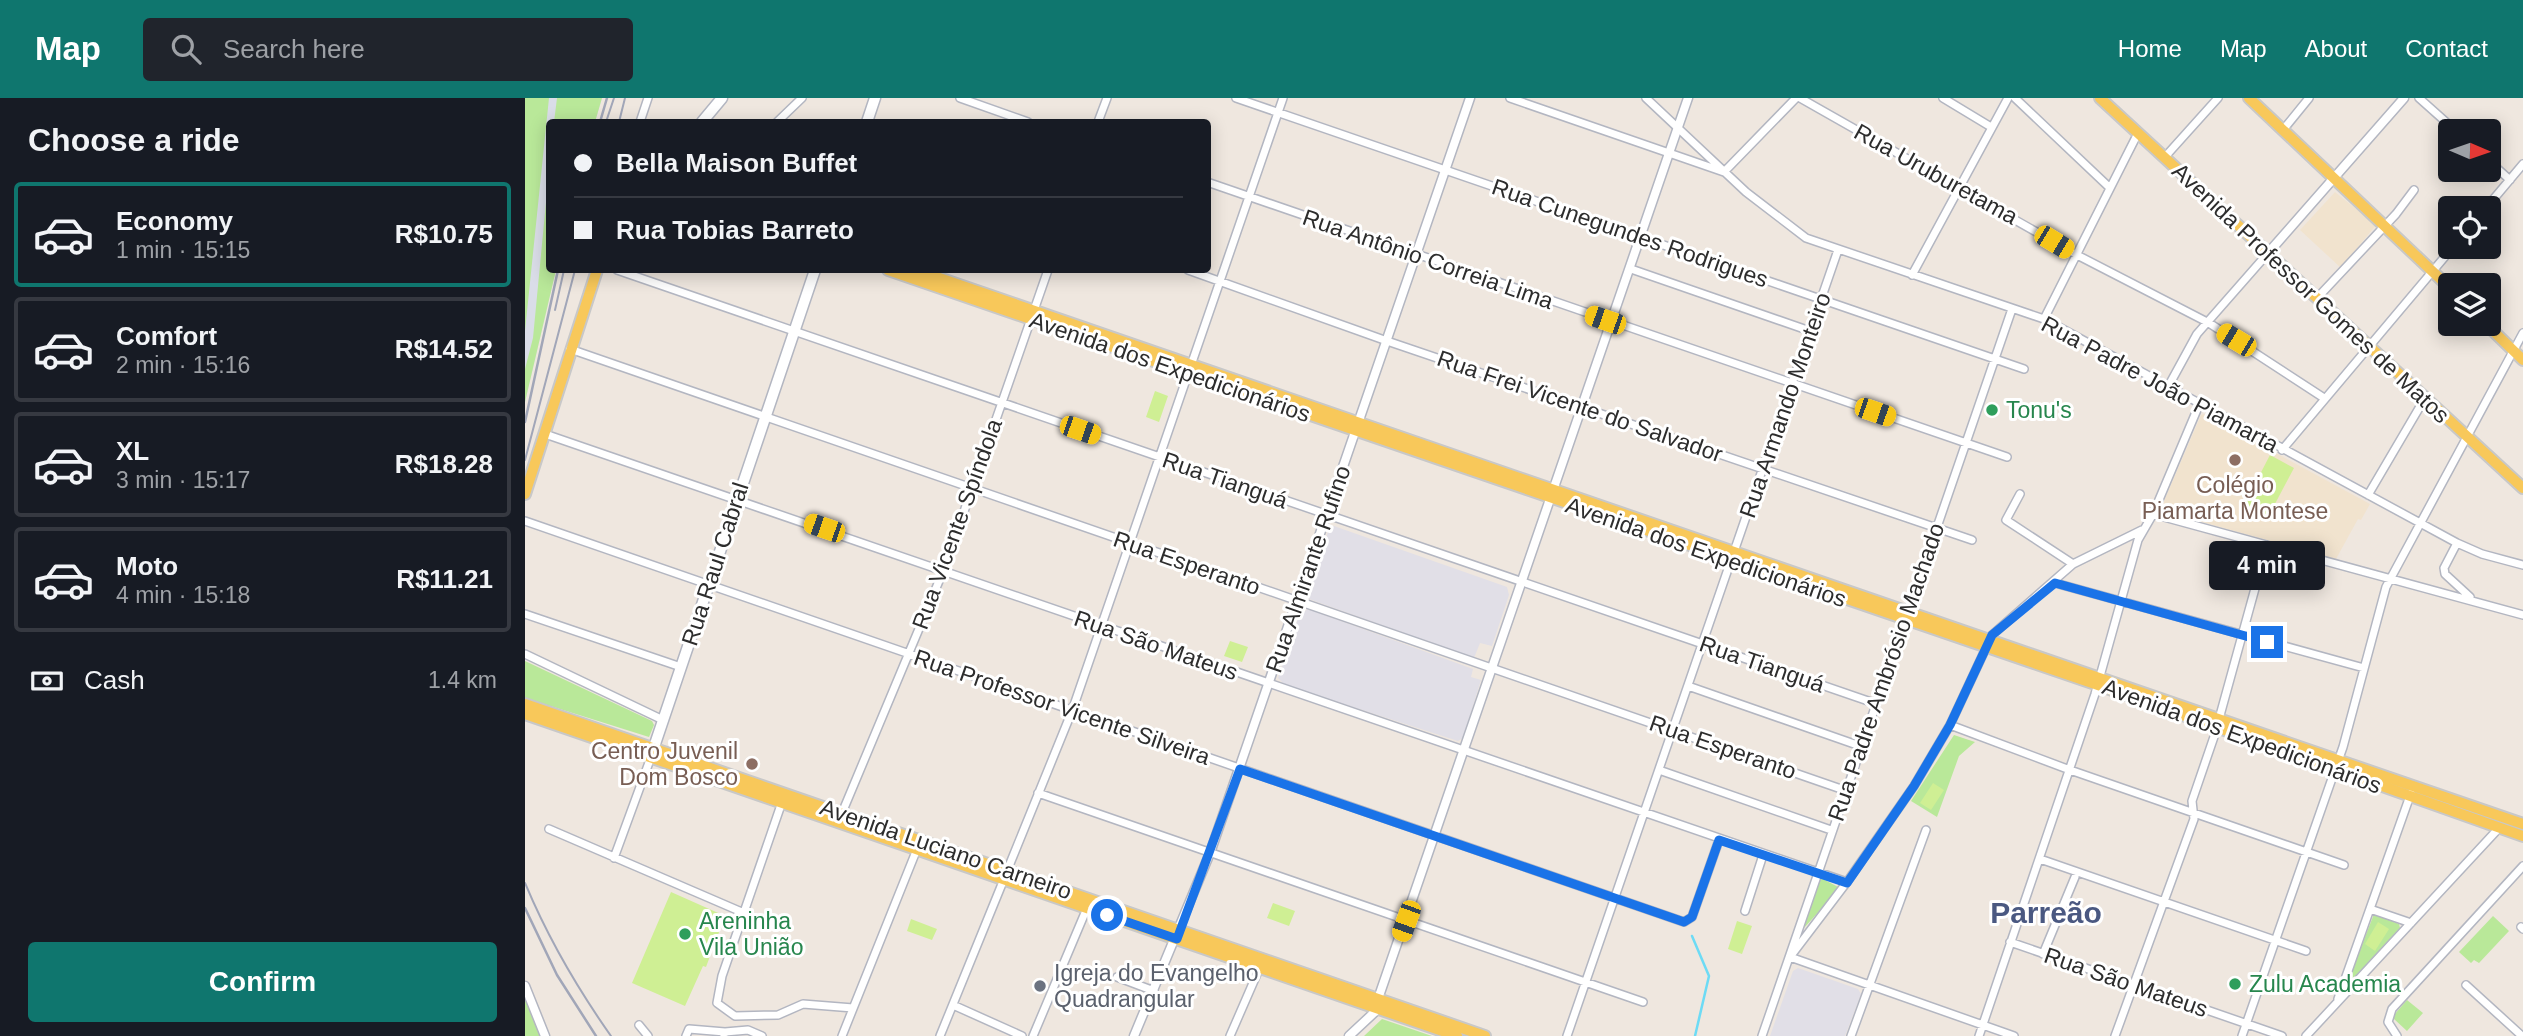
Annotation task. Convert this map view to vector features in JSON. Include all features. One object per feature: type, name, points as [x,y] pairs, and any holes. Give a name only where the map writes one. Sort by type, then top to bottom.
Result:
[{"type":"main road","points":[[704,119],[722,98]]},
{"type":"main road","points":[[867,119],[875,98]]},
{"type":"main road","name":"Avenida Professor Gomes de Matos","points":[[2100,98],[2523,488]]},
{"type":"main road","points":[[2249,98],[2438,276]]},
{"type":"main road","points":[[525,495],[596,273]]},
{"type":"main road","name":"Rua Raul Cabral","points":[[652,752],[814,273]]},
{"type":"main road","name":"Avenida dos Expedicionários","points":[[898,273],[1032,315],[2098,681],[2337,764],[2523,836]]},
{"type":"main road","name":"Avenida dos Expedicionários","points":[[924,273],[1032,315]]},
{"type":"main road","points":[[2498,336],[2523,360]]},
{"type":"main road","name":"Avenida Luciano Carneiro","points":[[527,709],[842,813],[1087,908],[1178,935],[1260,967],[1309,980]]},
{"type":"main road","name":"Avenida Luciano Carneiro","points":[[652,752],[782,802],[917,849],[1005,875],[1378,1004],[1485,1036]]},
{"type":"main road","name":"Avenida dos Expedicionários","points":[[2411,791],[2523,824]]},
{"type":"main road","name":"Avenida Luciano Carneiro","points":[[1378,1004],[1457,1036]]},
{"type":"street","points":[[641,119],[648,98]]},
{"type":"street","points":[[780,119],[802,98]]},
{"type":"street","points":[[960,98],[1020,119]]},
{"type":"street","points":[[1099,119],[1107,98]]},
{"type":"street","name":"Rua Cunegundes Rodrigues","points":[[1236,98],[2024,369]]},
{"type":"street","points":[[940,1036],[1072,710],[1283,98]]},
{"type":"street","name":"Rua Almirante Rufino","points":[[1134,1036],[1210,853],[1471,98]]},
{"type":"street","name":"Rua Padre João Piamarta","points":[[1510,98],[1724,172]]},
{"type":"street","name":"Rua Padre João Piamarta","points":[[1646,98],[1724,172],[1806,238],[2044,319],[2457,543],[2482,554],[2523,565]]},
{"type":"street","points":[[1349,1036],[1378,1004],[1688,98]]},
{"type":"street","points":[[1943,98],[1991,127]]},
{"type":"street","points":[[1912,275],[2008,98]]},
{"type":"street","points":[[2015,98],[2110,188]]},
{"type":"street","points":[[2164,158],[2218,98]]},
{"type":"street","points":[[2283,130],[2309,98]]},
{"type":"street","points":[[2168,387],[2197,334],[2335,180],[2404,98]]},
{"type":"street","points":[[2419,98],[2443,119]]},
{"type":"street","points":[[1724,172],[1792,99]]},
{"type":"street","name":"Rua Uruburetama","points":[[1792,99],[2077,255],[2209,323],[2325,398]]},
{"type":"street","points":[[2044,319],[2138,134]]},
{"type":"street","points":[[2496,196],[2523,164]]},
{"type":"street","points":[[2501,171],[2510,180]]},
{"type":"street","name":"Rua Antônio Correia Lima","points":[[1211,183],[2007,457]]},
{"type":"street","points":[[2318,297],[2414,190]]},
{"type":"street","name":"Rua Armando Monteiro","points":[[1567,1036],[1839,250]]},
{"type":"street","points":[[2282,450],[2443,259]]},
{"type":"street","points":[[1631,269],[1810,331]]},
{"type":"street","name":"Rua Tianguá","points":[[626,273],[1874,703]]},
{"type":"street","name":"Rua Vicente Spíndola","points":[[842,813],[944,569],[1047,273]]},
{"type":"street","name":"Rua Frei Vicente do Salvador","points":[[1198,273],[1387,341],[1972,540]]},
{"type":"street","name":"Rua Padre Ambrósio Machado","points":[[1762,1036],[1844,790],[2012,309]]},
{"type":"street","points":[[2242,1036],[2337,764],[2390,579],[2523,333]]},
{"type":"street","name":"Rua Esperanto","points":[[570,349],[1844,790]]},
{"type":"street","points":[[2368,495],[2425,398]]},
{"type":"street","points":[[1979,1036],[2070,770],[2143,530],[2153,514],[2199,405]]},
{"type":"street","name":"Rua São Mateus","points":[[545,434],[944,569],[1268,684],[1847,883]]},
{"type":"street","points":[[2020,494],[2006,520],[2073,565]]},
{"type":"street","points":[[2153,514],[2473,599],[2523,615]]},
{"type":"street","name":"Rua Professor Vicente Silveira","points":[[525,520],[1679,921],[1684,922],[1692,917],[1719,840]]},
{"type":"street","points":[[2014,1036],[1790,957],[1847,883],[1914,786],[1950,725],[1988,643],[2073,565],[2143,530]]},
{"type":"street","points":[[2457,543],[2444,568],[2445,575],[2473,599]]},
{"type":"street","points":[[2115,1036],[2194,819],[2192,802],[2218,723],[2267,545]]},
{"type":"street","points":[[2055,583],[2364,668]]},
{"type":"street","points":[[525,614],[681,667]]},
{"type":"street","points":[[525,654],[663,720]]},
{"type":"street","points":[[1688,686],[1860,746]]},
{"type":"street","points":[[1950,725],[2070,770],[2344,864]]},
{"type":"street","name":"Rua Raul Cabral","points":[[614,858],[652,752]]},
{"type":"street","points":[[1659,770],[1831,830]]},
{"type":"street","points":[[2335,1005],[2411,791]]},
{"type":"street","points":[[1038,793],[1643,1002]]},
{"type":"street","points":[[782,802],[716,997],[720,1008],[731,1014],[779,1015],[803,1004],[853,1008]]},
{"type":"street","points":[[2307,1036],[2499,828]]},
{"type":"street","points":[[549,829],[744,913]]},
{"type":"street","points":[[1851,1036],[1926,830]]},
{"type":"street","points":[[842,1036],[917,849]]},
{"type":"street","points":[[1745,912],[1763,855]]},
{"type":"street","points":[[2040,859],[2306,951]]},
{"type":"street","points":[[2397,1036],[2388,1023],[2392,1009],[2523,866]]},
{"type":"street","points":[[2043,954],[2075,877]]},
{"type":"street","points":[[1033,1036],[1087,908]]},
{"type":"street","points":[[2370,909],[2411,923]]},
{"type":"street","name":"Rua São Mateus","points":[[2010,942],[2282,1036]]},
{"type":"street","points":[[1230,1036],[1260,967]]},
{"type":"street","points":[[1117,977],[1154,991]]},
{"type":"street","points":[[2466,985],[2522,1036]]},
{"type":"street","points":[[525,986],[545,1036]]},
{"type":"street","points":[[953,1005],[1023,1036]]},
{"type":"street","points":[[731,1014],[736,1031]]},
{"type":"street","points":[[639,1025],[648,1036]]},
{"type":"street","points":[[686,1036],[689,1029],[725,1034],[751,1031],[762,1036]]},
{"type":"shaded area","points":[[525,98],[602,98],[596,119],[546,119],[546,273],[555,273],[525,402]]},
{"type":"shaded area","points":[[2335,192],[2376,225],[2341,268],[2300,230]]},
{"type":"shaded area","name":"Colégio Piamarta Montese","points":[[2204,414],[2370,504],[2361,520],[2358,519],[2336,559],[2162,511],[2201,415]]},
{"type":"shaded area","points":[[1334,526],[1507,587],[1509,595],[1492,646],[1480,643],[1474,658],[1309,599],[1307,591],[1329,529]]},
{"type":"shaded area","points":[[1308,609],[1473,669],[1471,677],[1481,680],[1463,738],[1458,741],[1285,685],[1278,678],[1299,615]]},
{"type":"shaded area","points":[[1798,968],[1858,989],[1861,994],[1845,1036],[1770,1036],[1793,971]]},
{"type":"green space","points":[[525,98],[549,98],[546,119],[525,331]]},
{"type":"green space","points":[[557,98],[602,98],[596,119],[554,119]]},
{"type":"green space","points":[[546,202],[546,273],[555,273],[525,402],[525,369],[533,338]]},
{"type":"green space","points":[[1155,391],[1168,396],[1159,422],[1146,417]]},
{"type":"green space","points":[[2270,455],[2294,468],[2268,517],[2244,505]]},
{"type":"green space","points":[[1230,641],[1248,647],[1242,662],[1224,656]]},
{"type":"green space","points":[[525,661],[652,721],[654,725],[649,737],[525,698]]},
{"type":"green space","points":[[1954,735],[1975,742],[1959,756],[1937,817],[1911,801]]},
{"type":"green space","points":[[1933,783],[1944,790],[1931,810],[1920,803]]},
{"type":"green space","points":[[1821,878],[1840,888],[1804,928],[1818,880]]},
{"type":"green space","name":"Areninha Vila União","points":[[671,892],[725,916],[706,967],[703,966],[685,1006],[632,983]]},
{"type":"green space","points":[[1273,903],[1295,911],[1289,926],[1267,918]]},
{"type":"green space","points":[[2374,914],[2399,924],[2400,928],[2352,980],[2349,978]]},
{"type":"green space","points":[[2493,916],[2509,931],[2479,963],[2474,960],[2471,963],[2459,952]]},
{"type":"green space","points":[[911,919],[937,929],[932,940],[907,931]]},
{"type":"green space","points":[[1737,921],[1752,926],[1742,954],[1728,949]]},
{"type":"green space","points":[[2378,922],[2389,929],[2375,951],[2365,944]]},
{"type":"green space","points":[[525,995],[542,1036],[525,1036]]},
{"type":"green space","points":[[2407,1000],[2423,1013],[2407,1031],[2394,1019],[2394,1015]]},
{"type":"green space","points":[[1382,1019],[1432,1036],[1364,1036]]},
{"type":"waterway","points":[[1692,936],[1709,976],[1695,1036]]},
{"type":"tram line","points":[[607,119],[614,98]]},
{"type":"tram line","points":[[620,119],[625,98]]},
{"type":"tram line","points":[[555,310],[563,273]]},
{"type":"tram line","points":[[525,460],[574,273]]},
{"type":"tram line","points":[[525,883],[564,962],[611,1036]]},
{"type":"railway","points":[[601,119],[607,98]]},
{"type":"railway","points":[[525,422],[557,273]]},
{"type":"railway","points":[[525,908],[557,975],[596,1036]]},
{"type":"place","name":"Tonu's","points":[[1992,410]]},
{"type":"place","name":"Colégio Piamarta Montese","points":[[2235,460]]},
{"type":"place","name":"Centro Juvenil Dom Bosco","points":[[752,764]]},
{"type":"place","name":"Areninha Vila União","points":[[685,934]]},
{"type":"place","name":"Zulu Academia","points":[[2235,984]]},
{"type":"place","name":"Igreja do Evangelho Quadrangular","points":[[1040,986]]},
{"type":"district","name":"Parreão","points":[[2046,912]]},
{"type":"route","points":[[1107,915],[1177,939],[1240,769],[1684,922],[1692,917],[1719,840],[1847,883],[1914,786],[1950,725],[1992,635],[2031,600],[2055,583],[2267,642]]}]
